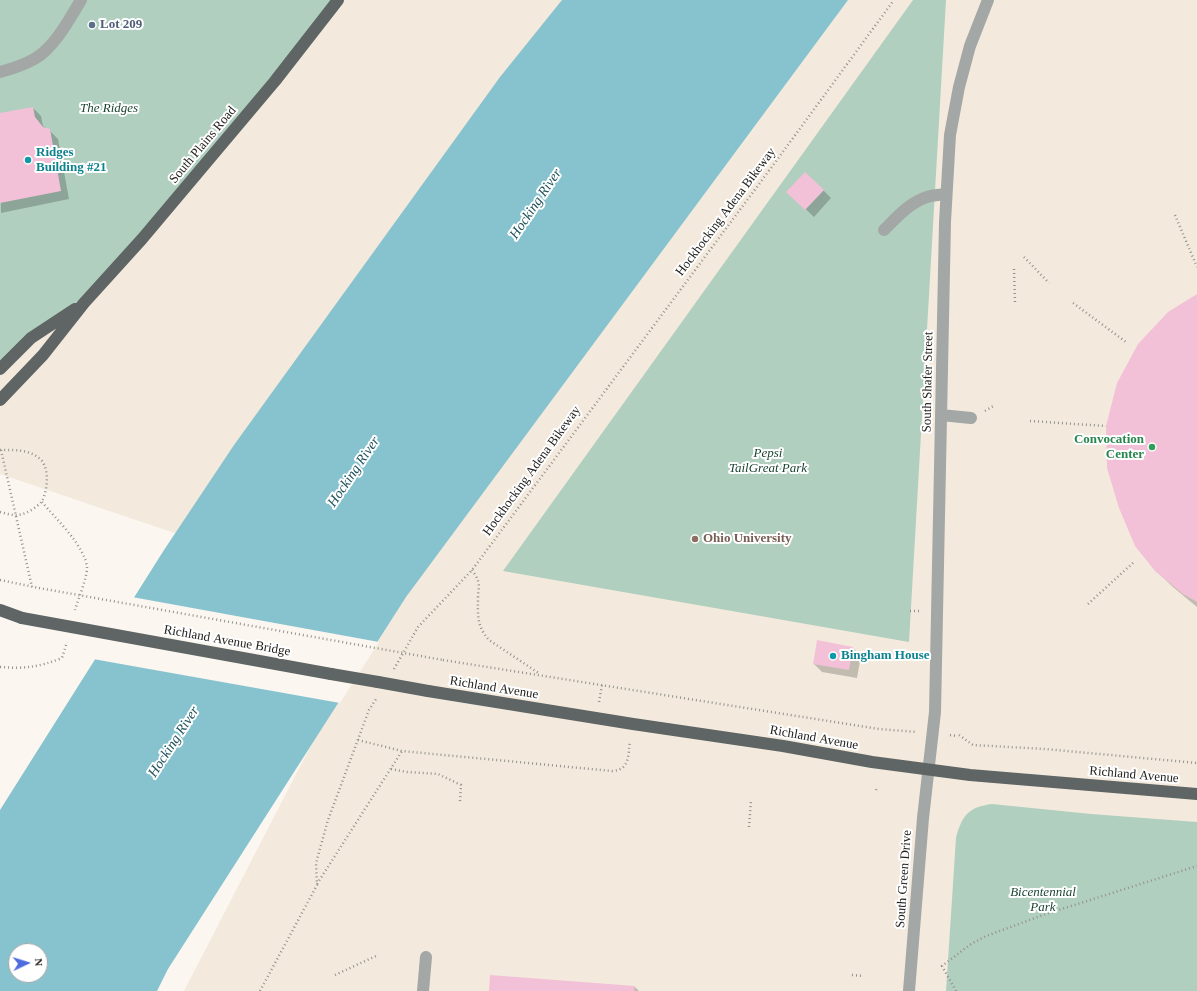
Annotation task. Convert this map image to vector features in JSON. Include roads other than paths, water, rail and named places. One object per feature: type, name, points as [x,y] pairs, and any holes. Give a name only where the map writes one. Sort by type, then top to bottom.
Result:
[{"type":"main road","name":"South Plains Road","points":[[0,400],[43,355],[84,302],[142,239],[275,81],[338,0]]},
{"type":"main road","name":"South Plains Road","points":[[0,369],[31,338],[84,302]]},
{"type":"main road","points":[[0,610],[22,618]]},
{"type":"main road","points":[[0,618],[22,618]]},
{"type":"main road","name":"Richland Avenue Bridge","points":[[22,618],[428,691]]},
{"type":"main road","name":"Richland Avenue","points":[[428,691],[633,724],[783,746],[872,762],[970,775],[1197,794]]},
{"type":"street","points":[[0,72],[22,65],[44,52],[62,30],[81,0]]},
{"type":"street","name":"South Shafer Street","points":[[927,769],[935,712],[946,194],[950,135],[959,87],[970,46],[988,0]]},
{"type":"street","points":[[884,230],[902,211],[927,197],[946,194]]},
{"type":"street","points":[[941,415],[971,418]]},
{"type":"street","name":"South Green Drive","points":[[909,991],[927,769]]},
{"type":"street","points":[[423,991],[426,957]]},
{"type":"water","name":"Hocking River","points":[[562,0],[848,0],[406,597],[168,969],[157,991],[0,991],[0,810],[164,550],[234,445],[500,77]]},
{"type":"place","name":"Lot 209","points":[[92,25]]},
{"type":"place","name":"Ridges Building #21","points":[[28,160]]},
{"type":"place","name":"Convocation Center","points":[[1152,447]]},
{"type":"place","name":"Ohio University","points":[[695,539]]},
{"type":"place","name":"Bingham House","points":[[833,656]]},
{"type":"park label","name":"The Ridges","points":[[109,109]]},
{"type":"park label","name":"Pepsi TailGreat Park","points":[[768,462]]},
{"type":"park label","name":"Bicentennial Park","points":[[1043,900]]}]
